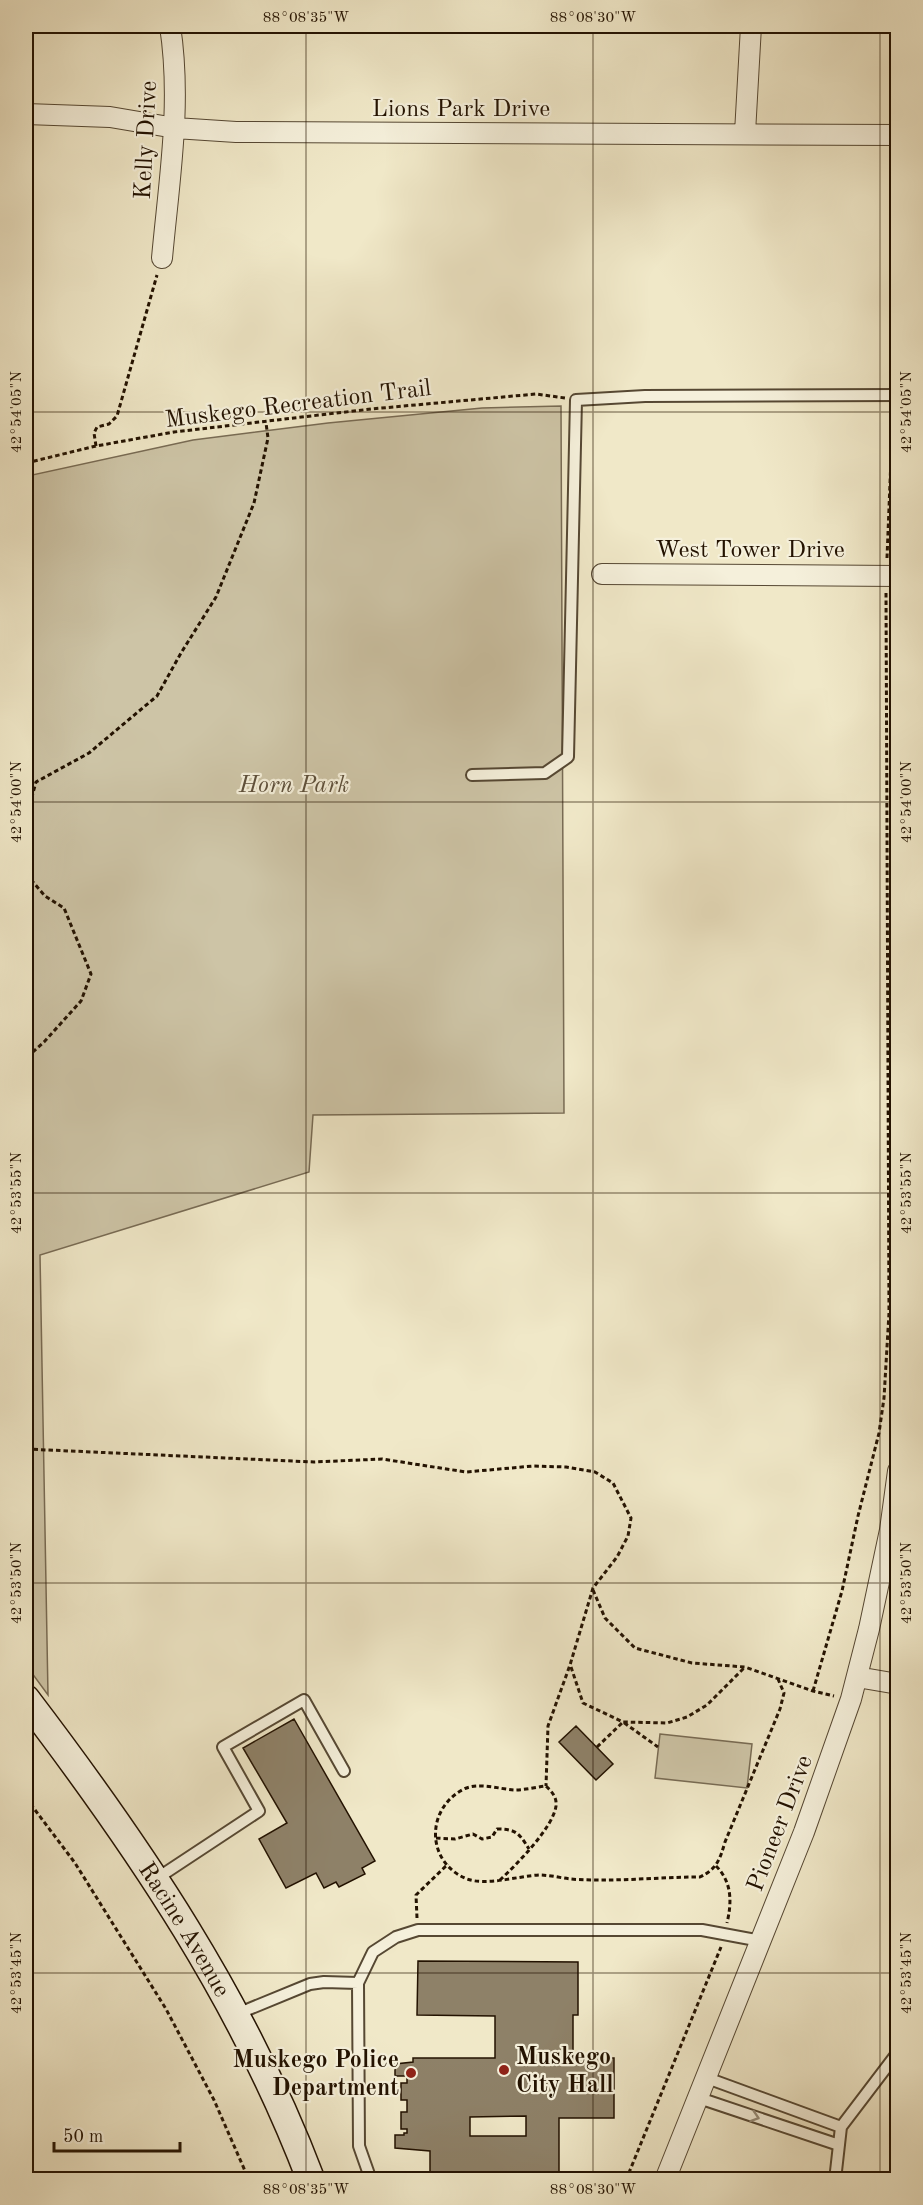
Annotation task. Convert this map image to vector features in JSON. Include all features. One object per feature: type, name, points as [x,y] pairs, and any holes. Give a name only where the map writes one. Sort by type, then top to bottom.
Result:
[{"type":"main road","name":"Racine Avenue","points":[[26,1699],[107,1809],[195,1940],[259,2060],[311,2180]]},
{"type":"street","name":"Kelly Drive","points":[[162,258],[175,128],[175,65],[170,26]]},
{"type":"street","points":[[745,133],[751,26]]},
{"type":"street","name":"Lions Park Drive","points":[[26,114],[110,117],[175,128],[248,132],[897,135]]},
{"type":"street","name":"West Tower Drive","points":[[602,574],[890,574]]},
{"type":"street","name":"Pioneer Drive","points":[[665,2180],[804,1832],[851,1700],[890,1530],[897,1471]]},
{"type":"street","points":[[857,1677],[897,1684]]},
{"type":"lane","points":[[472,775],[545,773],[568,757],[576,400],[645,396],[897,395]]},
{"type":"lane","points":[[156,1879],[259,1811],[223,1747],[304,1700],[344,1772]]},
{"type":"lane","points":[[371,2180],[359,2146],[358,1983],[374,1952],[396,1937],[418,1930],[702,1930],[761,1941]]},
{"type":"lane","points":[[236,2014],[310,1984],[358,1983]]},
{"type":"lane","points":[[835,2180],[841,2127],[897,2052]]},
{"type":"lane","points":[[707,2078],[841,2127]]},
{"type":"lane","points":[[699,2098],[839,2145]]},
{"type":"path","points":[[96,446],[94,433],[97,427],[109,424],[117,416],[162,258]]},
{"type":"path","points":[[896,380],[897,369]]},
{"type":"path","name":"Muskego Recreation Trail","points":[[26,463],[96,446],[174,432],[371,409],[536,394],[576,400]]},
{"type":"path","points":[[813,1691],[842,1591],[879,1433],[884,1398],[889,1313],[890,574],[893,408]]},
{"type":"path","points":[[26,835],[27,814],[36,782],[89,753],[158,696],[181,653],[216,597],[254,503],[268,438],[266,422]]},
{"type":"path","points":[[26,874],[45,896],[64,908],[91,974],[81,1001],[44,1042],[26,1058]]},
{"type":"path","points":[[26,1416],[26,1449],[314,1462],[382,1459],[466,1472],[533,1466],[566,1467],[596,1472],[614,1483],[631,1518],[628,1536],[617,1557],[593,1588],[570,1665],[548,1726],[546,1786],[554,1794],[556,1805],[551,1821],[520,1861],[500,1880]]},
{"type":"path","points":[[593,1588],[605,1618],[635,1648],[692,1663],[745,1667],[813,1691],[851,1700]]},
{"type":"path","points":[[570,1665],[583,1703],[623,1722],[658,1747]]},
{"type":"path","points":[[597,1747],[623,1722],[667,1723],[687,1718],[707,1705],[745,1667]]},
{"type":"path","points":[[546,1786],[517,1790],[487,1786],[466,1788],[439,1812],[436,1838],[440,1856],[466,1878],[477,1881],[542,1875],[606,1880],[700,1877],[711,1872],[716,1866],[780,1709],[784,1693],[778,1679]]},
{"type":"path","points":[[26,1798],[75,1863],[166,2009],[214,2100],[249,2180]]},
{"type":"path","points":[[436,1838],[455,1839],[473,1834],[482,1839],[492,1837],[497,1829],[510,1829],[520,1835],[530,1849]]},
{"type":"path","points":[[418,1930],[416,1894],[448,1864]]},
{"type":"path","points":[[626,2180],[714,1966],[725,1933],[730,1896],[723,1873],[716,1866]]},
{"type":"green space","name":"Horn Park","points":[[561,406],[564,1113],[313,1115],[309,1172],[40,1255],[48,1695],[26,1665],[26,499],[32,497],[32,475],[193,440],[328,423],[482,408]]},
{"type":"green space","points":[[660,1734],[752,1744],[747,1788],[655,1778]]},
{"type":"building","points":[[294,1719],[375,1861],[362,1868],[365,1874],[339,1887],[336,1882],[324,1888],[316,1873],[286,1888],[259,1839],[287,1823],[243,1748]]},
{"type":"building","points":[[576,1726],[613,1764],[596,1780],[559,1742]]},
{"type":"building","name":"Muskego City Hall","points":[[418,1961],[578,1962],[578,2015],[573,2015],[573,2058],[614,2058],[614,2118],[559,2118],[559,2180],[430,2180],[430,2151],[395,2148],[395,2135],[407,2133],[407,2129],[401,2129],[401,2112],[407,2112],[407,2100],[401,2100],[401,2083],[407,2083],[407,2076],[395,2076],[395,2064],[413,2062],[413,2058],[495,2058],[495,2016],[417,2015]],"holes":[[[526,2116],[526,2136],[470,2136],[470,2117]]]},
{"type":"place","name":"Muskego City Hall","points":[[504,2070]]},
{"type":"place","name":"Muskego Police Department","points":[[411,2073]]}]
